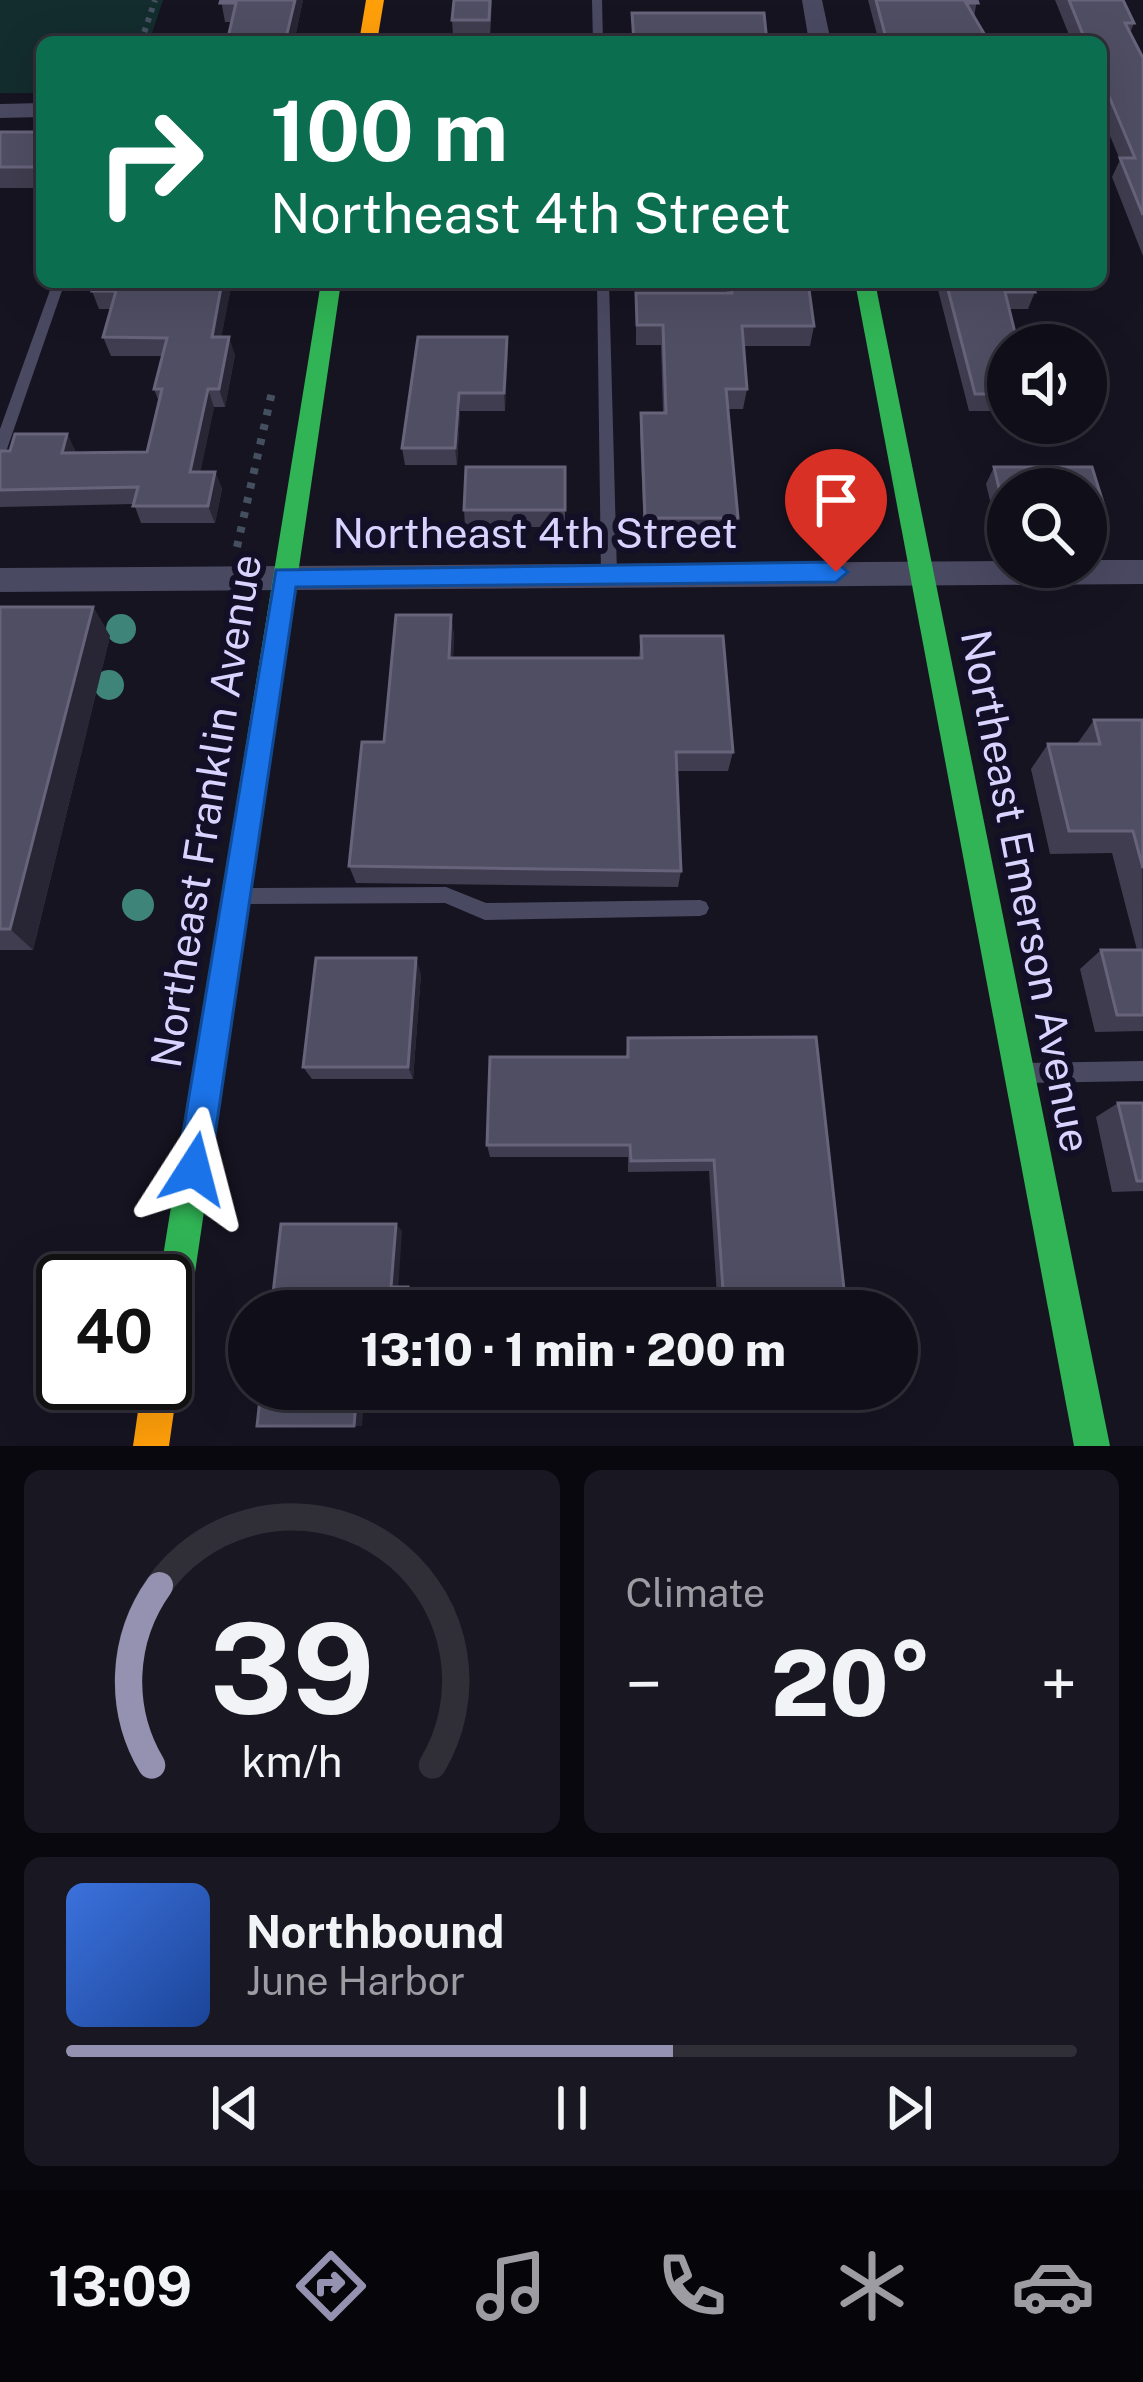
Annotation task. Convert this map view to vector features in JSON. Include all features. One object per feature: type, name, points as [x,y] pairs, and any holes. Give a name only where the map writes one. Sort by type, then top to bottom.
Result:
[{"type":"street","points":[[369,36],[375,0]]},
{"type":"street","points":[[812,0],[819,36]]},
{"type":"street","points":[[0,111],[36,110]]},
{"type":"street","name":"Northeast Franklin Avenue","points":[[181,1254],[330,288]]},
{"type":"street","name":"Northeast Emerson Avenue","points":[[866,288],[1092,1446]]},
{"type":"street","name":"Northeast 4th Street","points":[[0,580],[1143,572]]},
{"type":"street","points":[[151,1446],[156,1410]]},
{"type":"lane","points":[[597,0],[598,36]]},
{"type":"lane","points":[[0,449],[57,288]]},
{"type":"lane","points":[[603,288],[609,574]]},
{"type":"lane","points":[[236,896],[446,895],[485,912],[700,908]]},
{"type":"lane","points":[[1019,1073],[1143,1071]]},
{"type":"path","points":[[143,36],[155,0]]},
{"type":"green space","points":[[0,0],[163,0],[151,36],[36,36],[36,93],[0,93]]},
{"type":"building","points":[[295,0],[286,36],[228,36],[236,3],[220,3]]},
{"type":"building","points":[[454,0],[490,0],[489,20],[452,20]]},
{"type":"building","points":[[876,0],[977,0],[966,3],[985,36],[885,36]]},
{"type":"building","points":[[1069,0],[1123,0],[1134,23],[1125,23],[1143,58],[1143,215],[1120,158],[1135,158],[1107,91],[1107,36],[1084,36]]},
{"type":"building","points":[[632,13],[764,13],[766,36],[634,36]]},
{"type":"building","points":[[0,132],[36,132],[36,167],[0,167]]},
{"type":"building","points":[[221,288],[212,337],[229,337],[219,389],[208,389],[190,472],[215,472],[208,506],[133,506],[138,487],[0,490],[0,451],[10,451],[15,434],[67,434],[62,453],[147,452],[162,389],[154,389],[167,338],[103,337],[116,291],[92,291]]},
{"type":"building","points":[[731,288],[809,288],[814,326],[742,326],[747,389],[726,389],[738,518],[645,518],[641,413],[666,413],[663,325],[637,325],[636,293],[732,293]]},
{"type":"building","points":[[948,288],[1033,288],[1035,292],[1005,292],[1013,324],[987,324],[987,394],[975,394]]},
{"type":"building","points":[[418,337],[507,337],[504,393],[459,393],[455,448],[402,448]]},
{"type":"building","points":[[466,467],[565,467],[565,510],[464,510]]},
{"type":"building","points":[[994,467],[1092,468],[994,468]]},
{"type":"building","points":[[0,607],[93,607],[10,929],[0,929]]},
{"type":"building","points":[[396,615],[451,615],[449,658],[642,658],[641,636],[723,636],[733,752],[676,752],[681,871],[349,866],[362,742],[384,742]]},
{"type":"building","points":[[1094,720],[1142,720],[1143,868],[1133,831],[1069,831],[1048,744],[1100,744]]},
{"type":"building","points":[[1101,950],[1143,950],[1143,1015],[1117,1015]]},
{"type":"building","points":[[316,958],[416,958],[408,1067],[303,1067]]},
{"type":"building","points":[[816,1037],[844,1289],[723,1290],[714,1160],[631,1161],[630,1145],[487,1145],[490,1057],[628,1057],[628,1038]]},
{"type":"building","points":[[1118,1103],[1143,1103],[1143,1181],[1137,1181]]},
{"type":"building","points":[[281,1224],[396,1224],[391,1287],[408,1290],[273,1290]]},
{"type":"building","points":[[259,1410],[355,1410],[354,1426],[257,1426]]},
{"type":"traffic: fast","points":[[180,1254],[330,288]]},
{"type":"traffic: fast","points":[[866,288],[1092,1446]]},
{"type":"traffic: slow","points":[[369,36],[375,0]]},
{"type":"traffic: slow","points":[[151,1446],[156,1410]]},
{"type":"route","points":[[194,1169],[285,577],[836,572]]}]
